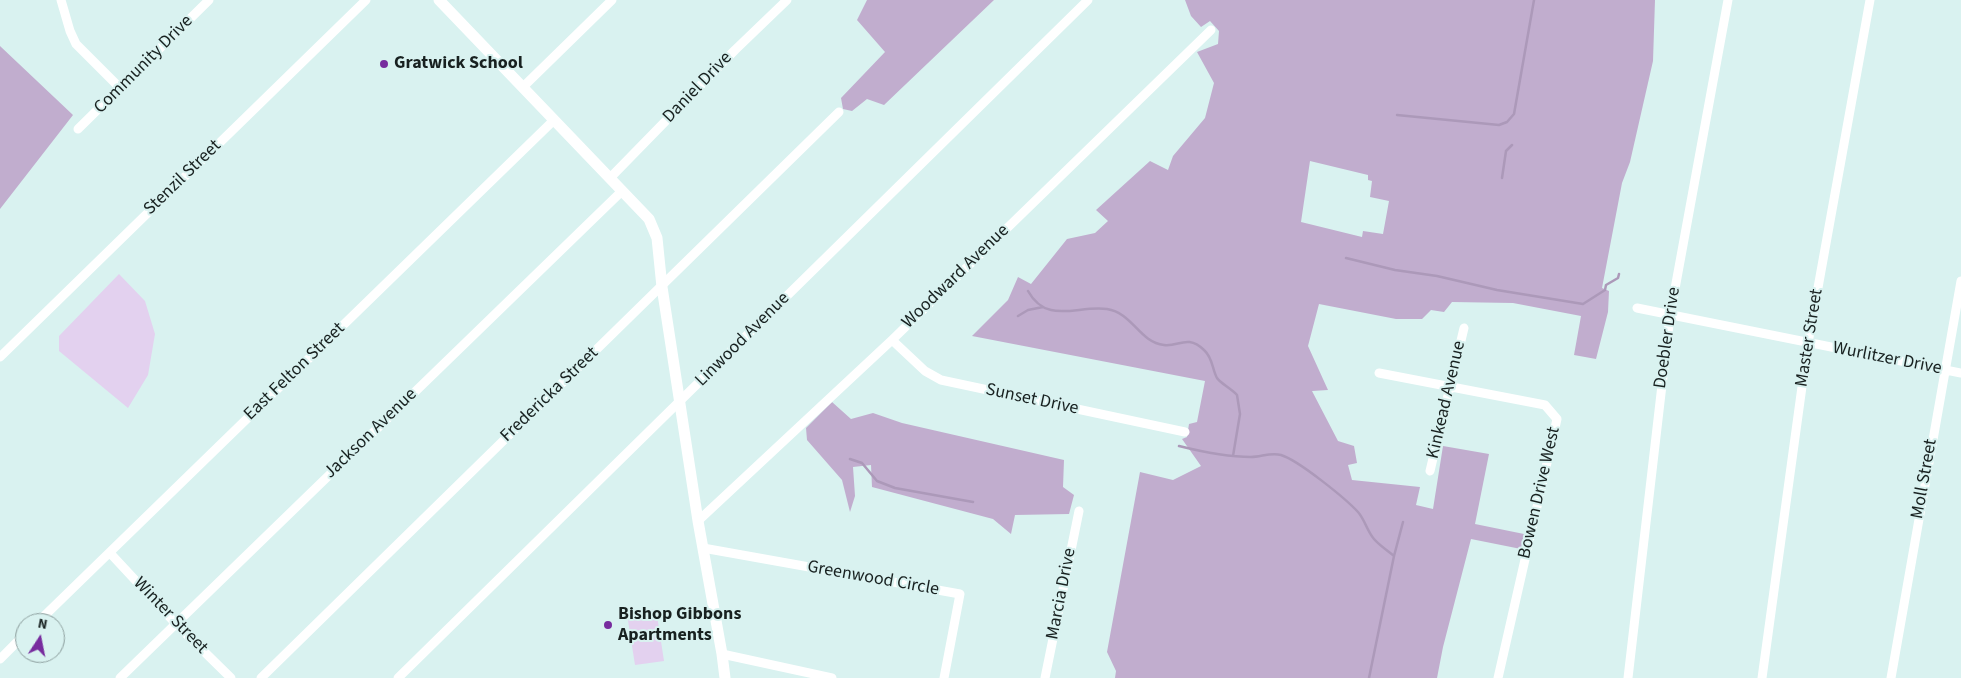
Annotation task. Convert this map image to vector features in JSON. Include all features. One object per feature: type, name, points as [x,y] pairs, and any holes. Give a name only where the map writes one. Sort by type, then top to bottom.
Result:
[{"type":"street","points":[[61,0],[76,44],[120,88]]},
{"type":"street","name":"Community Drive","points":[[78,129],[209,0]]},
{"type":"street","name":"Stenzil Street","points":[[0,356],[366,0]]},
{"type":"street","points":[[439,0],[622,190],[648,219],[657,238],[662,286],[702,548],[725,678]]},
{"type":"street","points":[[523,87],[612,0]]},
{"type":"street","name":"Daniel Drive","points":[[610,178],[735,50],[787,0]]},
{"type":"street","name":"Linwood Avenue","points":[[398,678],[1088,0]]},
{"type":"street","name":"Doebler Drive","points":[[1628,678],[1670,316],[1728,0]]},
{"type":"street","name":"Master Street","points":[[1762,678],[1808,343],[1870,0]]},
{"type":"street","name":"Woodward Avenue","points":[[698,521],[892,340],[1210,30]]},
{"type":"street","name":"Fredericka Street","points":[[261,678],[839,112]]},
{"type":"street","name":"East Felton Street","points":[[47,613],[554,120]]},
{"type":"street","name":"Jackson Avenue","points":[[120,678],[622,190]]},
{"type":"street","name":"Moll Street","points":[[1891,678],[1961,281]]},
{"type":"street","name":"Wurlitzer Drive","points":[[1637,308],[1961,373]]},
{"type":"street","name":"Kinkead Avenue","points":[[1430,471],[1464,328]]},
{"type":"street","name":"Sunset Drive","points":[[892,340],[925,371],[941,380],[1185,432]]},
{"type":"street","points":[[1379,373],[1451,387]]},
{"type":"street","name":"Bowen Drive West","points":[[1451,387],[1545,405],[1557,419],[1498,678]]},
{"type":"street","name":"Marcia Drive","points":[[1045,678],[1079,511]]},
{"type":"street","name":"Greenwood Circle","points":[[702,548],[960,594],[944,678]]},
{"type":"street","name":"Winter Street","points":[[110,553],[176,624],[231,678]]},
{"type":"street","points":[[0,659],[15,644]]},
{"type":"street","points":[[722,654],[832,678]]},
{"type":"shaded area","points":[[867,0],[994,0],[884,105],[867,99],[852,111],[843,109],[841,98],[885,52],[857,20]]},
{"type":"shaded area","points":[[1185,0],[1655,0],[1653,61],[1630,162],[1622,183],[1602,288],[1609,291],[1608,312],[1596,359],[1574,355],[1581,316],[1513,303],[1452,302],[1444,312],[1431,310],[1422,319],[1396,319],[1319,304],[1308,346],[1328,390],[1312,391],[1338,441],[1354,446],[1357,463],[1348,465],[1352,480],[1420,487],[1416,505],[1433,509],[1443,446],[1489,454],[1475,524],[1524,534],[1521,549],[1471,539],[1443,647],[1437,678],[1115,678],[1116,671],[1107,652],[1140,472],[1173,480],[1201,466],[1182,439],[1187,437],[1189,424],[1197,422],[1205,381],[972,336],[1008,300],[1018,277],[1031,284],[1067,239],[1095,233],[1108,221],[1096,210],[1150,161],[1168,170],[1173,156],[1205,118],[1214,83],[1197,52],[1218,44],[1219,31],[1210,21],[1201,27],[1191,16]],"holes":[[[1310,161],[1368,175],[1368,180],[1372,181],[1370,197],[1389,201],[1383,234],[1363,231],[1362,237],[1301,222]]]},
{"type":"shaded area","points":[[0,46],[73,115],[0,209]]},
{"type":"shaded area","points":[[119,274],[145,301],[155,334],[148,375],[128,408],[59,351],[59,336]]},
{"type":"shaded area","points":[[832,402],[851,419],[873,413],[902,423],[1064,460],[1063,487],[1074,495],[1069,514],[1015,515],[1011,534],[993,519],[872,487],[871,465],[853,467],[855,496],[850,512],[842,480],[807,440],[806,428]]},
{"type":"shaded area","points":[[656,609],[664,661],[635,665],[627,614]]},
{"type":"waterway","points":[[1397,115],[1499,125],[1507,122],[1514,114],[1534,0]]},
{"type":"waterway","points":[[1502,178],[1506,151],[1512,145]]},
{"type":"waterway","points":[[1346,258],[1395,270],[1437,276],[1497,290],[1583,304],[1605,290],[1606,285],[1618,278],[1619,274]]},
{"type":"waterway","points":[[1028,291],[1044,308],[1053,311],[1107,309],[1123,316],[1155,343],[1169,345],[1188,342],[1198,345],[1209,356],[1217,378],[1237,395],[1240,414],[1233,456]]},
{"type":"waterway","points":[[1018,316],[1028,310],[1043,307]]},
{"type":"waterway","points":[[1179,446],[1233,456],[1251,457],[1274,454],[1289,458],[1321,480],[1352,506],[1360,515],[1374,539],[1394,556]]},
{"type":"waterway","points":[[850,459],[862,463],[877,481],[895,488],[973,502]]},
{"type":"waterway","points":[[1369,678],[1394,556],[1403,522]]},
{"type":"place","name":"Gratwick School","points":[[384,64]]},
{"type":"place","name":"Bishop Gibbons Apartments","points":[[608,625]]}]
